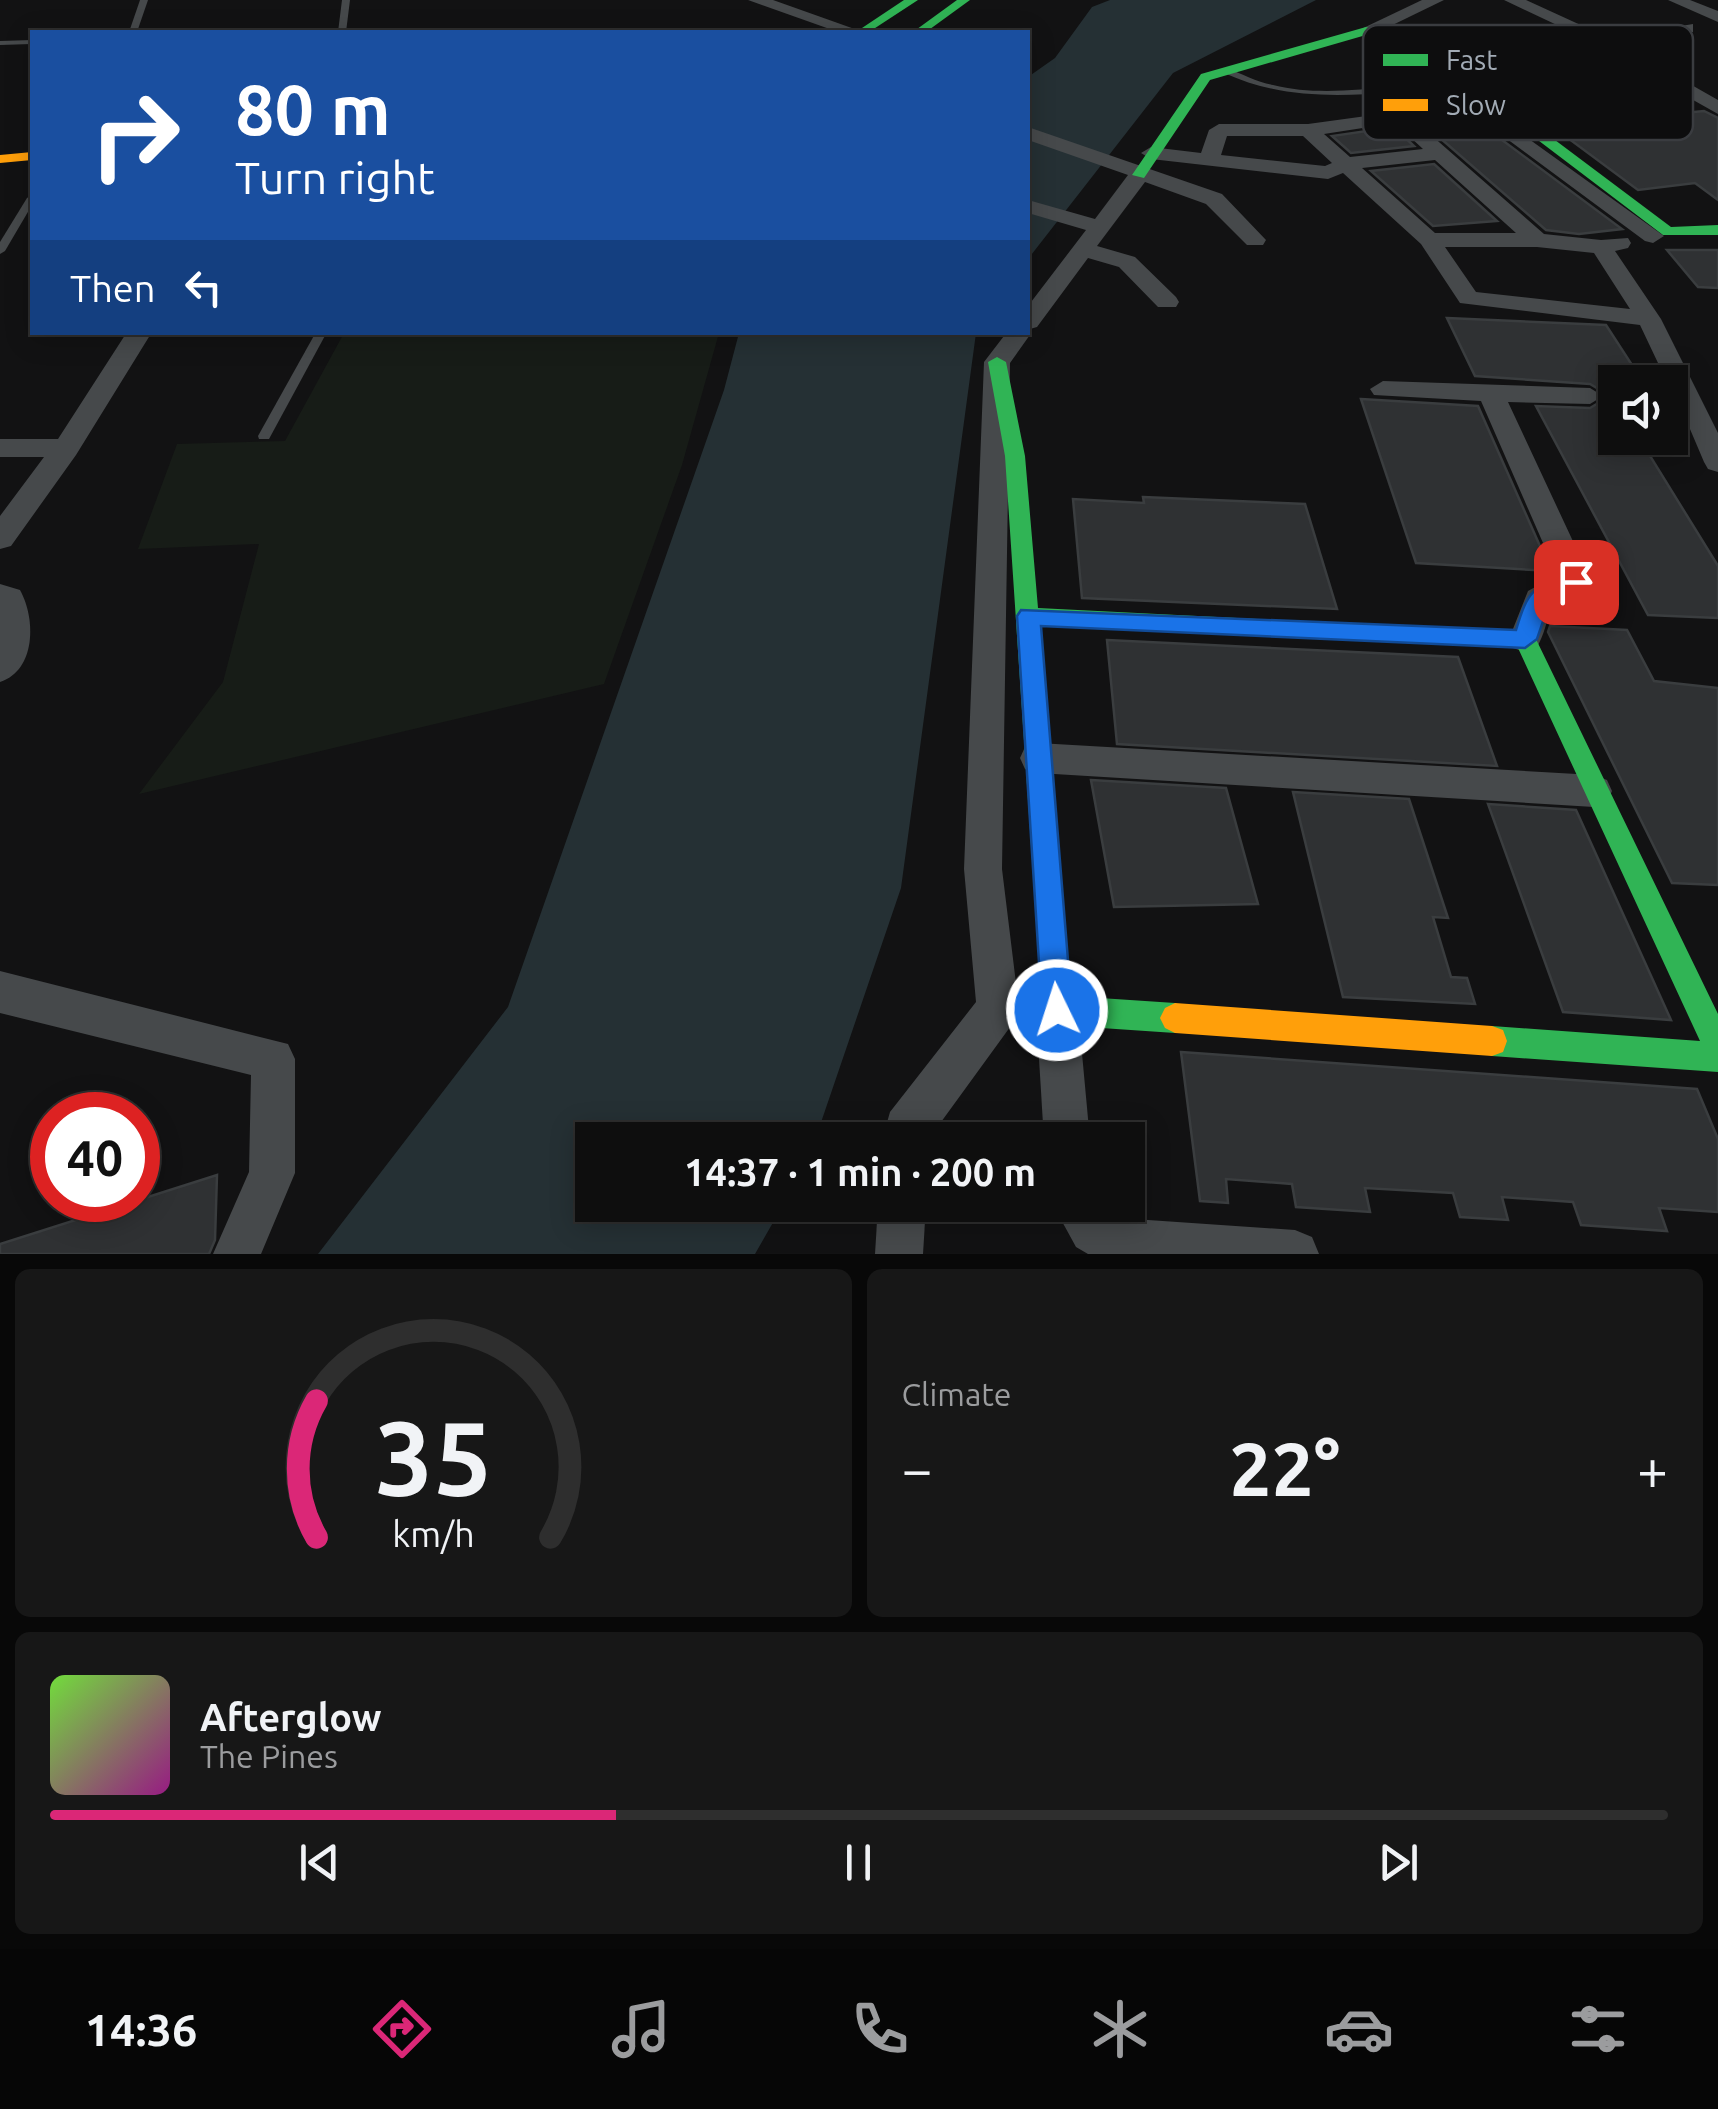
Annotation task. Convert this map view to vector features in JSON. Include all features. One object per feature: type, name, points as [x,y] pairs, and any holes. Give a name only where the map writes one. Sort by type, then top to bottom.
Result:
[{"type":"street","points":[[756,0],[848,30]]},
{"type":"street","points":[[865,30],[912,0]]},
{"type":"street","points":[[922,30],[964,0]]},
{"type":"street","points":[[1380,25],[1436,0]]},
{"type":"street","points":[[1512,0],[1566,25]]},
{"type":"street","points":[[1676,0],[1718,17]]},
{"type":"street","points":[[1030,319],[1139,175],[1204,77],[1363,32]]},
{"type":"street","points":[[1693,94],[1718,108]]},
{"type":"street","points":[[1210,159],[1219,130],[1308,130],[1363,122]]},
{"type":"street","points":[[1308,130],[1429,240],[1468,298],[1649,319]]},
{"type":"street","points":[[0,136],[30,134]]},
{"type":"street","points":[[1030,135],[1214,199],[1255,240]]},
{"type":"street","points":[[1427,140],[1537,240]]},
{"type":"street","points":[[1524,140],[1661,234]]},
{"type":"street","points":[[1543,140],[1661,234]]},
{"type":"street","points":[[1151,153],[1328,173],[1345,164],[1442,152]]},
{"type":"street","points":[[0,159],[30,156]]},
{"type":"street","points":[[1030,207],[1099,227]]},
{"type":"street","points":[[1429,240],[1537,240],[1601,247],[1661,234],[1718,230]]},
{"type":"street","points":[[1601,247],[1649,319],[1718,462]]},
{"type":"street","points":[[1084,248],[1127,262],[1167,302]]},
{"type":"street","points":[[0,538],[66,448],[138,335]]},
{"type":"street","points":[[911,1122],[998,1008],[983,869],[997,362],[1018,335]]},
{"type":"street","points":[[997,362],[1016,456],[1065,1122]]},
{"type":"street","points":[[1383,389],[1590,396]]},
{"type":"street","points":[[1491,393],[1576,582],[1543,592],[1536,600],[1525,639],[1594,792],[1718,1046]]},
{"type":"street","points":[[0,448],[66,448]]},
{"type":"street","points":[[0,596],[9,599],[17,624],[9,659],[0,669]]},
{"type":"street","points":[[1029,616],[1525,639]]},
{"type":"street","points":[[1038,758],[1594,792]]},
{"type":"street","points":[[0,992],[273,1059],[272,1173],[237,1254]]},
{"type":"street","points":[[1057,1010],[1718,1058]]},
{"type":"street","points":[[899,1254],[901,1222]]},
{"type":"street","points":[[1088,1222],[1093,1230],[1113,1242],[1295,1254]]},
{"type":"lane","points":[[135,30],[144,0]]},
{"type":"lane","points":[[342,30],[346,0]]},
{"type":"lane","points":[[1,42],[30,42]]},
{"type":"lane","points":[[1226,71],[1268,90],[1303,94],[1363,91]]},
{"type":"lane","points":[[0,251],[30,201]]},
{"type":"lane","points":[[264,436],[320,335]]},
{"type":"shaded area","points":[[1110,0],[1316,0],[1173,73],[1030,256],[1030,76],[1055,58],[1092,7]]},
{"type":"shaded area","points":[[343,335],[718,335],[682,465],[604,684],[139,794],[223,682],[259,544],[138,549],[177,444],[285,441]]},
{"type":"shaded area","points":[[738,335],[976,335],[901,888],[821,1122],[575,1122],[575,1222],[773,1222],[755,1254],[318,1254],[508,1007],[724,390]]},
{"type":"building","points":[[1704,111],[1718,118],[1718,200],[1695,183],[1638,190],[1571,140],[1693,140],[1693,112]]},
{"type":"building","points":[[1363,132],[1363,140],[1408,140],[1414,146],[1351,153],[1332,136]]},
{"type":"building","points":[[1442,140],[1502,140],[1622,229],[1579,234],[1546,230]]},
{"type":"building","points":[[1434,164],[1497,221],[1433,226],[1371,171]]},
{"type":"building","points":[[1667,250],[1718,250],[1718,288],[1698,287]]},
{"type":"building","points":[[1447,318],[1606,325],[1632,365],[1598,365],[1598,389],[1590,384],[1475,376]]},
{"type":"building","points":[[1361,399],[1478,406],[1551,571],[1416,563]]},
{"type":"building","points":[[1598,403],[1598,455],[1649,455],[1718,566],[1718,618],[1648,615],[1536,406],[1590,408]]},
{"type":"building","points":[[1143,497],[1305,504],[1337,609],[1082,598],[1073,499],[1144,503]]},
{"type":"building","points":[[1550,626],[1627,630],[1654,681],[1718,688],[1718,885],[1672,883],[1548,632]]},
{"type":"building","points":[[1107,640],[1458,657],[1497,766],[1117,744]]},
{"type":"building","points":[[1091,780],[1226,788],[1258,904],[1114,907]]},
{"type":"building","points":[[1293,792],[1409,799],[1448,918],[1433,917],[1451,977],[1467,978],[1475,1004],[1343,997]]},
{"type":"building","points":[[1488,804],[1576,810],[1671,1020],[1563,1012]]},
{"type":"building","points":[[1181,1052],[1697,1089],[1718,1139],[1718,1212],[1659,1208],[1667,1231],[1581,1225],[1573,1202],[1502,1197],[1508,1220],[1460,1217],[1453,1193],[1365,1188],[1370,1212],[1296,1207],[1292,1184],[1226,1179],[1228,1203],[1200,1201]]},
{"type":"building","points":[[217,1175],[215,1240],[209,1254],[0,1254],[0,1244],[69,1222],[160,1222],[160,1193]]},
{"type":"traffic: fast","points":[[865,30],[912,0]]},
{"type":"traffic: fast","points":[[922,30],[964,0]]},
{"type":"traffic: fast","points":[[1139,175],[1205,77],[1363,32]]},
{"type":"traffic: fast","points":[[1546,140],[1668,232],[1718,230]]},
{"type":"traffic: fast","points":[[997,362],[1015,456],[1057,1010],[1175,1018]]},
{"type":"traffic: fast","points":[[1029,616],[1525,639],[1718,1046]]},
{"type":"traffic: fast","points":[[1492,1041],[1718,1057]]},
{"type":"traffic: slow","points":[[0,159],[30,156]]},
{"type":"traffic: slow","points":[[1175,1018],[1492,1041]]},
{"type":"route","points":[[1057,1010],[1029,616],[1525,639],[1536,600],[1543,592],[1576,582]]}]
